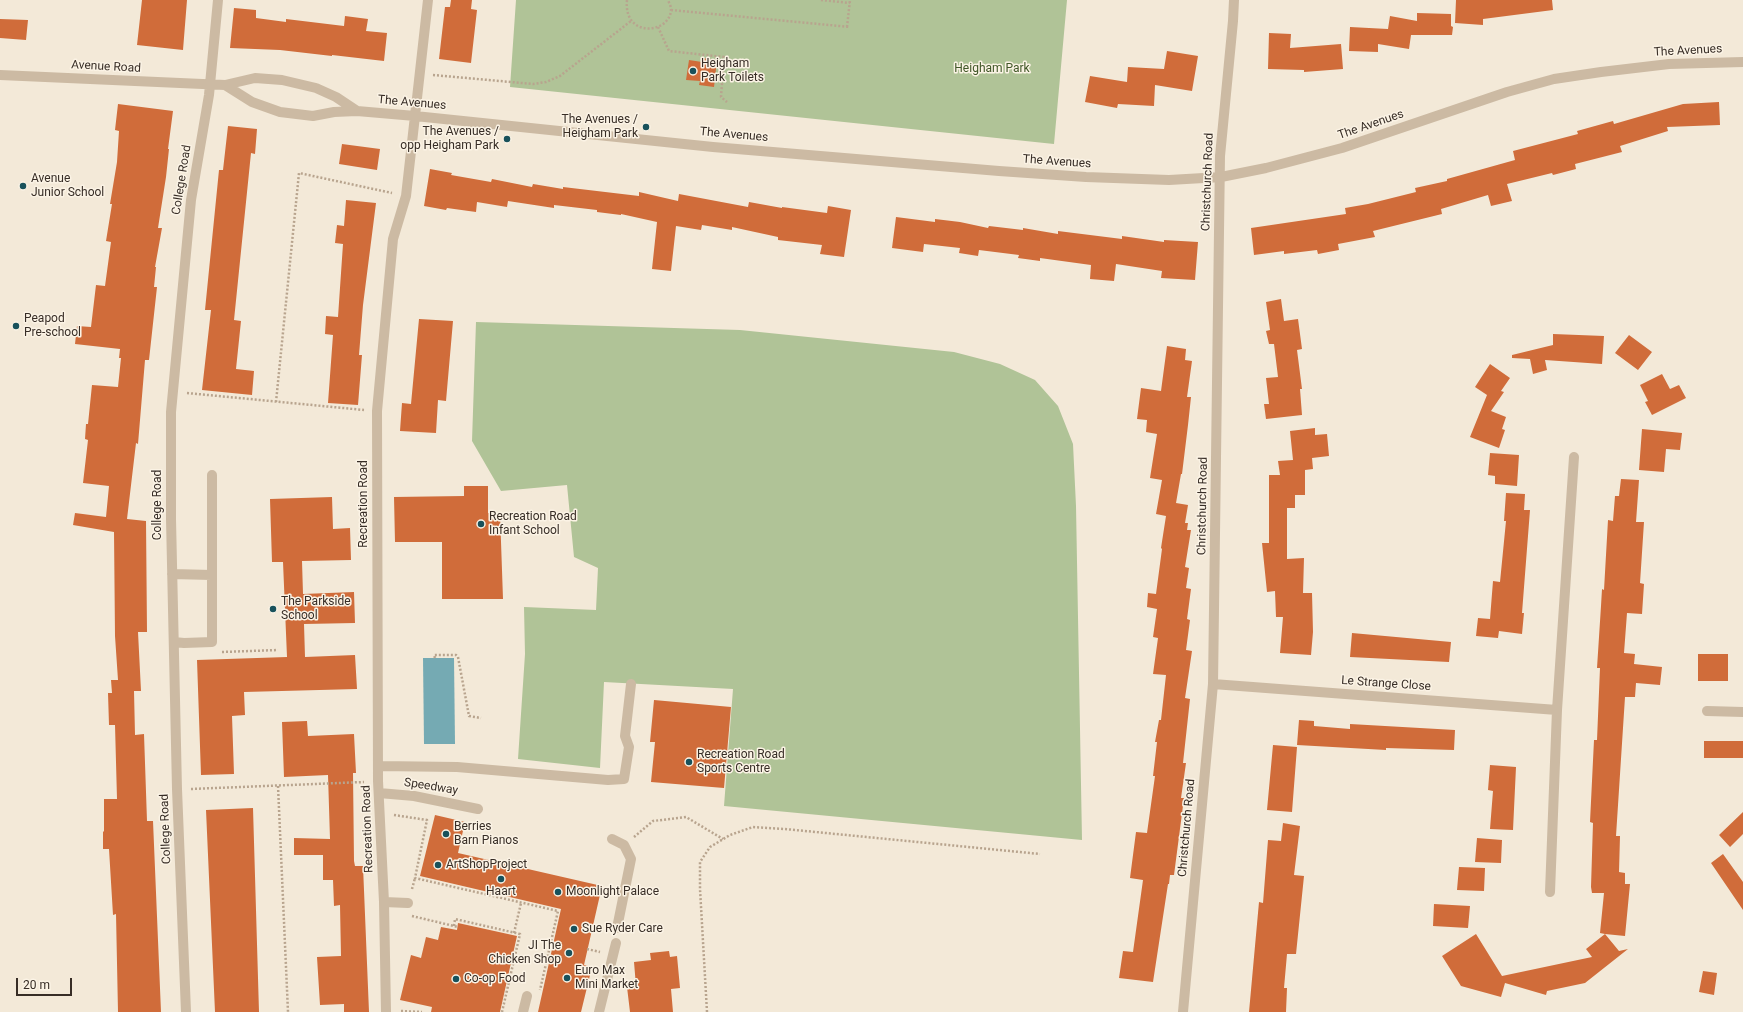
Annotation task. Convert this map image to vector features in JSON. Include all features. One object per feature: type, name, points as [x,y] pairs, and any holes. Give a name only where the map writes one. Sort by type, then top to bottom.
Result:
[{"type":"street","name":"College Road","points":[[186,1012],[177,789],[172,574],[171,412],[191,200],[211,84],[218,0]]},
{"type":"street","name":"Recreation Road","points":[[386,1012],[384,902],[378,781],[377,411],[393,239],[406,196],[428,0]]},
{"type":"street","name":"Christchurch Road","points":[[1182,1012],[1213,684],[1221,176],[1220,156],[1234,0]]},
{"type":"street","name":"The Avenues","points":[[225,85],[252,102],[280,112],[313,116],[334,112],[357,111],[713,147],[1007,172],[1086,177],[1154,179],[1221,176],[1266,168],[1342,148],[1507,92],[1554,79],[1669,64],[1743,62]]},
{"type":"street","name":"Avenue Road","points":[[0,75],[211,84]]},
{"type":"street","name":"The Avenues","points":[[211,84],[225,85],[255,78],[282,80],[316,88],[336,97],[357,111]]},
{"type":"street","points":[[1550,892],[1558,710],[1574,457]]},
{"type":"street","points":[[174,642],[212,642],[212,475]]},
{"type":"street","points":[[172,574],[212,575]]},
{"type":"street","points":[[378,766],[457,767],[608,780],[624,779],[629,748],[626,736],[631,684]]},
{"type":"street","name":"Le Strange Close","points":[[1213,684],[1558,710]]},
{"type":"street","points":[[1706,711],[1743,712]]},
{"type":"street","name":"Speedway","points":[[379,793],[414,796],[478,809]]},
{"type":"street","points":[[612,839],[624,845],[631,859],[617,928]]},
{"type":"street","points":[[384,902],[408,903]]},
{"type":"street","points":[[599,1012],[616,943]]},
{"type":"street","points":[[523,1012],[527,996]]},
{"type":"path","points":[[627,0],[626,10],[631,21],[643,29],[658,27],[667,20],[671,10],[668,0]]},
{"type":"path","points":[[671,10],[849,27],[850,2],[821,0]]},
{"type":"path","points":[[419,73],[533,84],[546,82],[560,76],[631,21]]},
{"type":"path","points":[[658,27],[669,51],[724,57],[721,97],[727,102]]},
{"type":"path","points":[[276,402],[299,173],[406,196]]},
{"type":"path","points":[[173,391],[377,411]]},
{"type":"path","points":[[216,652],[278,650]]},
{"type":"path","points":[[435,658],[434,655],[456,655],[458,657],[469,716],[481,718]]},
{"type":"path","points":[[177,789],[378,781]]},
{"type":"path","points":[[278,786],[288,1012]]},
{"type":"path","points":[[380,813],[427,820],[415,878],[558,911],[553,941],[538,998]]},
{"type":"path","points":[[624,845],[654,821],[686,817],[723,839]]},
{"type":"path","points":[[707,1012],[700,889],[700,862],[710,847],[730,835],[753,827],[1040,854]]},
{"type":"path","points":[[514,933],[521,903]]},
{"type":"path","points":[[408,915],[458,927]]},
{"type":"path","points":[[454,926],[455,919],[520,934],[502,1012]]},
{"type":"path","points":[[386,1012],[422,1012]]},
{"type":"green space","name":"Heigham Park","points":[[516,0],[1067,0],[1054,144],[510,87]]},
{"type":"green space","points":[[476,322],[740,330],[954,352],[1000,364],[1035,380],[1058,406],[1073,444],[1076,506],[1082,840],[724,806],[733,689],[604,682],[600,768],[518,759],[525,654],[524,607],[596,610],[598,568],[574,557],[567,485],[501,491],[472,441]]},
{"type":"water","points":[[423,658],[454,658],[455,744],[424,744]]},
{"type":"building","points":[[142,0],[187,0],[183,50],[137,45]]},
{"type":"building","points":[[451,0],[472,0],[471,9],[477,10],[471,63],[439,59],[445,7],[450,7]]},
{"type":"building","points":[[1456,0],[1552,0],[1553,10],[1483,19],[1483,25],[1455,23]]},
{"type":"building","points":[[234,8],[256,10],[256,18],[286,22],[286,19],[344,26],[345,16],[368,19],[366,31],[387,33],[384,61],[280,50],[230,48]]},
{"type":"building","points":[[1417,13],[1451,14],[1451,26],[1453,27],[1452,35],[1411,35],[1409,49],[1378,44],[1378,52],[1349,51],[1350,27],[1388,29],[1390,16],[1417,21]]},
{"type":"building","points":[[0,19],[28,20],[26,40],[0,38]]},
{"type":"building","points":[[1269,33],[1291,34],[1290,48],[1341,44],[1343,69],[1304,72],[1304,70],[1268,69]]},
{"type":"building","points":[[1167,51],[1198,56],[1192,91],[1155,85],[1154,106],[1118,104],[1117,108],[1085,102],[1090,76],[1127,82],[1128,67],[1164,69]]},
{"type":"building","points":[[702,58],[717,60],[714,87],[699,85],[700,81],[686,80],[689,60],[702,62]]},
{"type":"building","points":[[1719,102],[1720,125],[1667,127],[1668,131],[1620,146],[1622,152],[1575,164],[1576,169],[1507,184],[1512,201],[1491,206],[1488,195],[1441,209],[1442,214],[1373,231],[1375,237],[1338,244],[1339,250],[1318,254],[1317,250],[1284,254],[1284,251],[1254,255],[1251,228],[1346,214],[1345,208],[1416,192],[1415,188],[1447,181],[1447,179],[1515,160],[1513,151],[1578,134],[1577,131],[1613,121],[1614,124],[1683,104]]},
{"type":"building","points":[[118,104],[173,111],[166,177],[158,228],[162,228],[155,267],[154,287],[157,287],[149,360],[145,360],[138,444],[136,443],[127,519],[146,521],[147,632],[138,632],[141,691],[134,691],[135,735],[144,734],[147,821],[153,821],[161,1012],[118,1012],[116,914],[113,915],[109,849],[103,849],[104,799],[117,799],[115,725],[109,725],[108,693],[112,693],[111,680],[118,680],[115,636],[114,532],[73,525],[75,513],[106,517],[109,486],[83,483],[88,440],[85,439],[86,424],[88,424],[92,385],[118,387],[121,358],[119,358],[120,349],[75,344],[77,326],[91,327],[96,285],[105,286],[111,242],[106,241],[117,162],[119,131],[115,130]]},
{"type":"building","points":[[228,126],[257,129],[255,154],[251,153],[234,320],[241,321],[236,369],[254,371],[252,395],[202,390],[211,310],[205,310],[219,170],[223,170]]},
{"type":"building","points":[[342,144],[380,149],[377,170],[339,164]]},
{"type":"building","points":[[430,169],[452,173],[451,175],[491,182],[492,179],[532,187],[533,184],[563,189],[563,187],[639,196],[639,192],[678,201],[679,194],[748,207],[749,202],[782,208],[827,213],[828,206],[851,210],[844,257],[820,254],[822,245],[778,240],[778,237],[732,227],[732,230],[702,225],[701,230],[676,226],[671,271],[652,269],[657,222],[621,214],[597,212],[597,210],[554,205],[554,208],[508,201],[507,207],[477,202],[476,212],[447,208],[446,210],[424,206]]},
{"type":"building","points":[[346,200],[376,203],[363,305],[359,355],[362,355],[358,405],[328,403],[333,335],[325,334],[326,316],[338,317],[343,244],[335,243],[337,225],[344,226]]},
{"type":"building","points":[[896,217],[935,222],[935,219],[960,222],[988,228],[989,226],[1023,230],[1023,228],[1058,234],[1058,231],[1122,239],[1122,236],[1164,242],[1164,240],[1198,242],[1195,280],[1161,278],[1162,271],[1116,264],[1114,281],[1090,279],[1091,265],[1040,258],[1040,261],[1018,258],[1019,255],[979,250],[978,256],[959,253],[960,248],[924,244],[923,252],[892,248]]},
{"type":"building","points":[[1281,299],[1284,321],[1298,319],[1302,349],[1297,350],[1302,389],[1300,389],[1302,415],[1266,419],[1264,404],[1269,404],[1266,378],[1278,377],[1274,344],[1269,344],[1266,331],[1270,330],[1266,302]]},
{"type":"building","points":[[419,319],[453,321],[446,401],[438,400],[436,433],[400,431],[402,403],[411,404]]},
{"type":"building","points":[[1553,334],[1604,336],[1602,364],[1545,360],[1547,370],[1533,374],[1530,359],[1512,358],[1512,355],[1553,345]]},
{"type":"building","points":[[1629,335],[1652,352],[1638,370],[1615,353]]},
{"type":"building","points":[[1167,346],[1186,349],[1185,360],[1192,361],[1187,397],[1191,397],[1188,425],[1182,474],[1176,503],[1188,505],[1185,523],[1188,523],[1187,530],[1191,530],[1185,567],[1189,568],[1186,588],[1191,589],[1187,619],[1190,620],[1186,650],[1192,651],[1185,698],[1190,699],[1183,763],[1186,763],[1181,798],[1184,798],[1174,875],[1170,875],[1168,884],[1153,982],[1119,978],[1123,951],[1133,952],[1143,880],[1130,878],[1136,832],[1147,833],[1155,776],[1153,776],[1157,742],[1155,742],[1159,720],[1161,720],[1166,675],[1153,674],[1158,638],[1153,637],[1157,609],[1147,607],[1148,593],[1156,594],[1166,516],[1156,514],[1162,480],[1150,478],[1157,434],[1146,432],[1147,420],[1137,419],[1141,388],[1161,391]]},
{"type":"building","points":[[1490,364],[1510,378],[1501,391],[1504,392],[1491,411],[1506,417],[1502,429],[1505,430],[1499,448],[1470,437],[1487,395],[1475,387]]},
{"type":"building","points":[[1662,374],[1670,389],[1679,385],[1686,398],[1652,415],[1645,402],[1648,401],[1640,385]]},
{"type":"building","points":[[1315,428],[1315,435],[1327,434],[1329,456],[1312,458],[1313,469],[1305,470],[1305,495],[1295,495],[1295,508],[1287,508],[1287,559],[1304,558],[1303,593],[1312,593],[1313,632],[1311,655],[1280,653],[1283,617],[1276,617],[1275,591],[1267,592],[1262,543],[1269,543],[1269,475],[1280,475],[1278,461],[1293,460],[1290,431]]},
{"type":"building","points":[[1642,429],[1682,433],[1680,450],[1666,449],[1664,472],[1639,470]]},
{"type":"building","points":[[1490,453],[1519,455],[1517,486],[1495,484],[1495,476],[1488,475]]},
{"type":"building","points":[[1621,479],[1639,480],[1636,522],[1644,522],[1640,583],[1644,584],[1642,614],[1627,613],[1624,653],[1635,654],[1634,664],[1662,667],[1660,685],[1636,683],[1635,697],[1625,697],[1616,836],[1620,836],[1619,872],[1625,873],[1625,884],[1630,884],[1625,936],[1600,933],[1604,893],[1592,893],[1591,887],[1593,823],[1590,822],[1594,740],[1597,740],[1600,668],[1597,668],[1608,520],[1613,521],[1615,496],[1619,496]]},
{"type":"building","points":[[464,486],[488,486],[488,513],[500,513],[503,599],[442,599],[442,542],[395,542],[394,497],[464,496]]},
{"type":"building","points":[[1506,493],[1525,494],[1524,510],[1530,510],[1522,613],[1524,613],[1522,634],[1499,631],[1498,638],[1476,636],[1478,618],[1490,619],[1493,581],[1500,582],[1506,521],[1504,521]]},
{"type":"building","points":[[332,497],[333,529],[350,528],[351,560],[302,561],[303,594],[354,592],[355,623],[304,624],[305,657],[355,655],[357,689],[244,692],[245,715],[232,716],[234,774],[201,775],[197,660],[287,657],[283,562],[272,562],[270,499]]},
{"type":"building","points":[[1352,633],[1451,642],[1449,662],[1350,657]]},
{"type":"building","points":[[1698,654],[1728,654],[1728,681],[1698,681]]},
{"type":"building","name":"Recreation Road Sports Centre","points":[[654,700],[731,707],[724,788],[651,782],[655,742],[650,742]]},
{"type":"building","points":[[1299,720],[1314,721],[1314,726],[1350,729],[1350,724],[1455,730],[1454,750],[1386,748],[1386,750],[1297,745]]},
{"type":"building","points":[[307,721],[308,736],[354,734],[356,773],[353,773],[354,861],[355,866],[363,866],[369,1012],[344,1012],[344,1004],[320,1005],[317,957],[341,956],[340,905],[334,906],[333,880],[323,880],[323,855],[294,855],[294,838],[330,839],[328,775],[284,777],[282,722]]},
{"type":"building","points":[[1704,741],[1743,741],[1743,758],[1704,758]]},
{"type":"building","points":[[1273,745],[1297,747],[1292,812],[1267,810]]},
{"type":"building","points":[[1490,765],[1516,767],[1513,830],[1490,829],[1493,791],[1488,790]]},
{"type":"building","points":[[253,808],[259,1012],[215,1012],[206,810]]},
{"type":"building","points":[[1743,812],[1743,834],[1730,847],[1719,835]]},
{"type":"building","points":[[435,815],[465,822],[458,853],[602,886],[584,965],[592,967],[581,1012],[538,1012],[561,909],[420,876]]},
{"type":"building","points":[[1283,823],[1300,826],[1294,875],[1304,876],[1296,954],[1287,954],[1284,988],[1287,988],[1286,1012],[1249,1012],[1259,902],[1263,903],[1268,840],[1281,841]]},
{"type":"building","points":[[1477,838],[1502,840],[1501,863],[1475,862]]},
{"type":"building","points":[[1723,854],[1743,882],[1743,910],[1711,863]]},
{"type":"building","points":[[1459,867],[1485,868],[1484,891],[1457,890]]},
{"type":"building","points":[[1434,904],[1470,906],[1468,928],[1433,926]]},
{"type":"building","name":"Co-op Food","points":[[458,923],[517,936],[500,1012],[431,1012],[432,1007],[400,1000],[411,955],[421,958],[426,937],[438,940],[441,927],[457,930]]},
{"type":"building","points":[[1476,934],[1502,976],[1592,957],[1586,949],[1605,934],[1619,951],[1628,949],[1585,983],[1547,991],[1546,995],[1505,983],[1501,997],[1461,986],[1442,956]]},
{"type":"building","points":[[669,951],[670,957],[677,956],[680,988],[671,989],[673,1012],[630,1012],[627,987],[636,986],[634,962],[651,960],[650,953]]},
{"type":"building","points":[[1703,971],[1717,973],[1714,995],[1699,992]]},
{"type":"place","name":"Heigham Park Toilets","points":[[693,71]]},
{"type":"place","name":"The Avenues / Heigham Park","points":[[646,127]]},
{"type":"place","name":"The Avenues / opp Heigham Park","points":[[507,139]]},
{"type":"place","name":"Avenue Junior School","points":[[23,186]]},
{"type":"place","name":"Peapod Pre-school","points":[[16,326]]},
{"type":"place","name":"Recreation Road Infant School","points":[[481,524]]},
{"type":"place","name":"The Parkside School","points":[[273,609]]},
{"type":"place","name":"Recreation Road Sports Centre","points":[[689,762]]},
{"type":"place","name":"Berries Barn Pianos","points":[[446,834]]},
{"type":"place","name":"ArtShopProject","points":[[438,865]]},
{"type":"place","name":"Haart","points":[[501,879]]},
{"type":"place","name":"Moonlight Palace","points":[[558,892]]},
{"type":"place","name":"Sue Ryder Care","points":[[574,929]]},
{"type":"place","name":"JI The Chicken Shop","points":[[569,953]]},
{"type":"place","name":"Euro Max Mini Market","points":[[567,978]]},
{"type":"place","name":"Co-op Food","points":[[456,979]]}]
